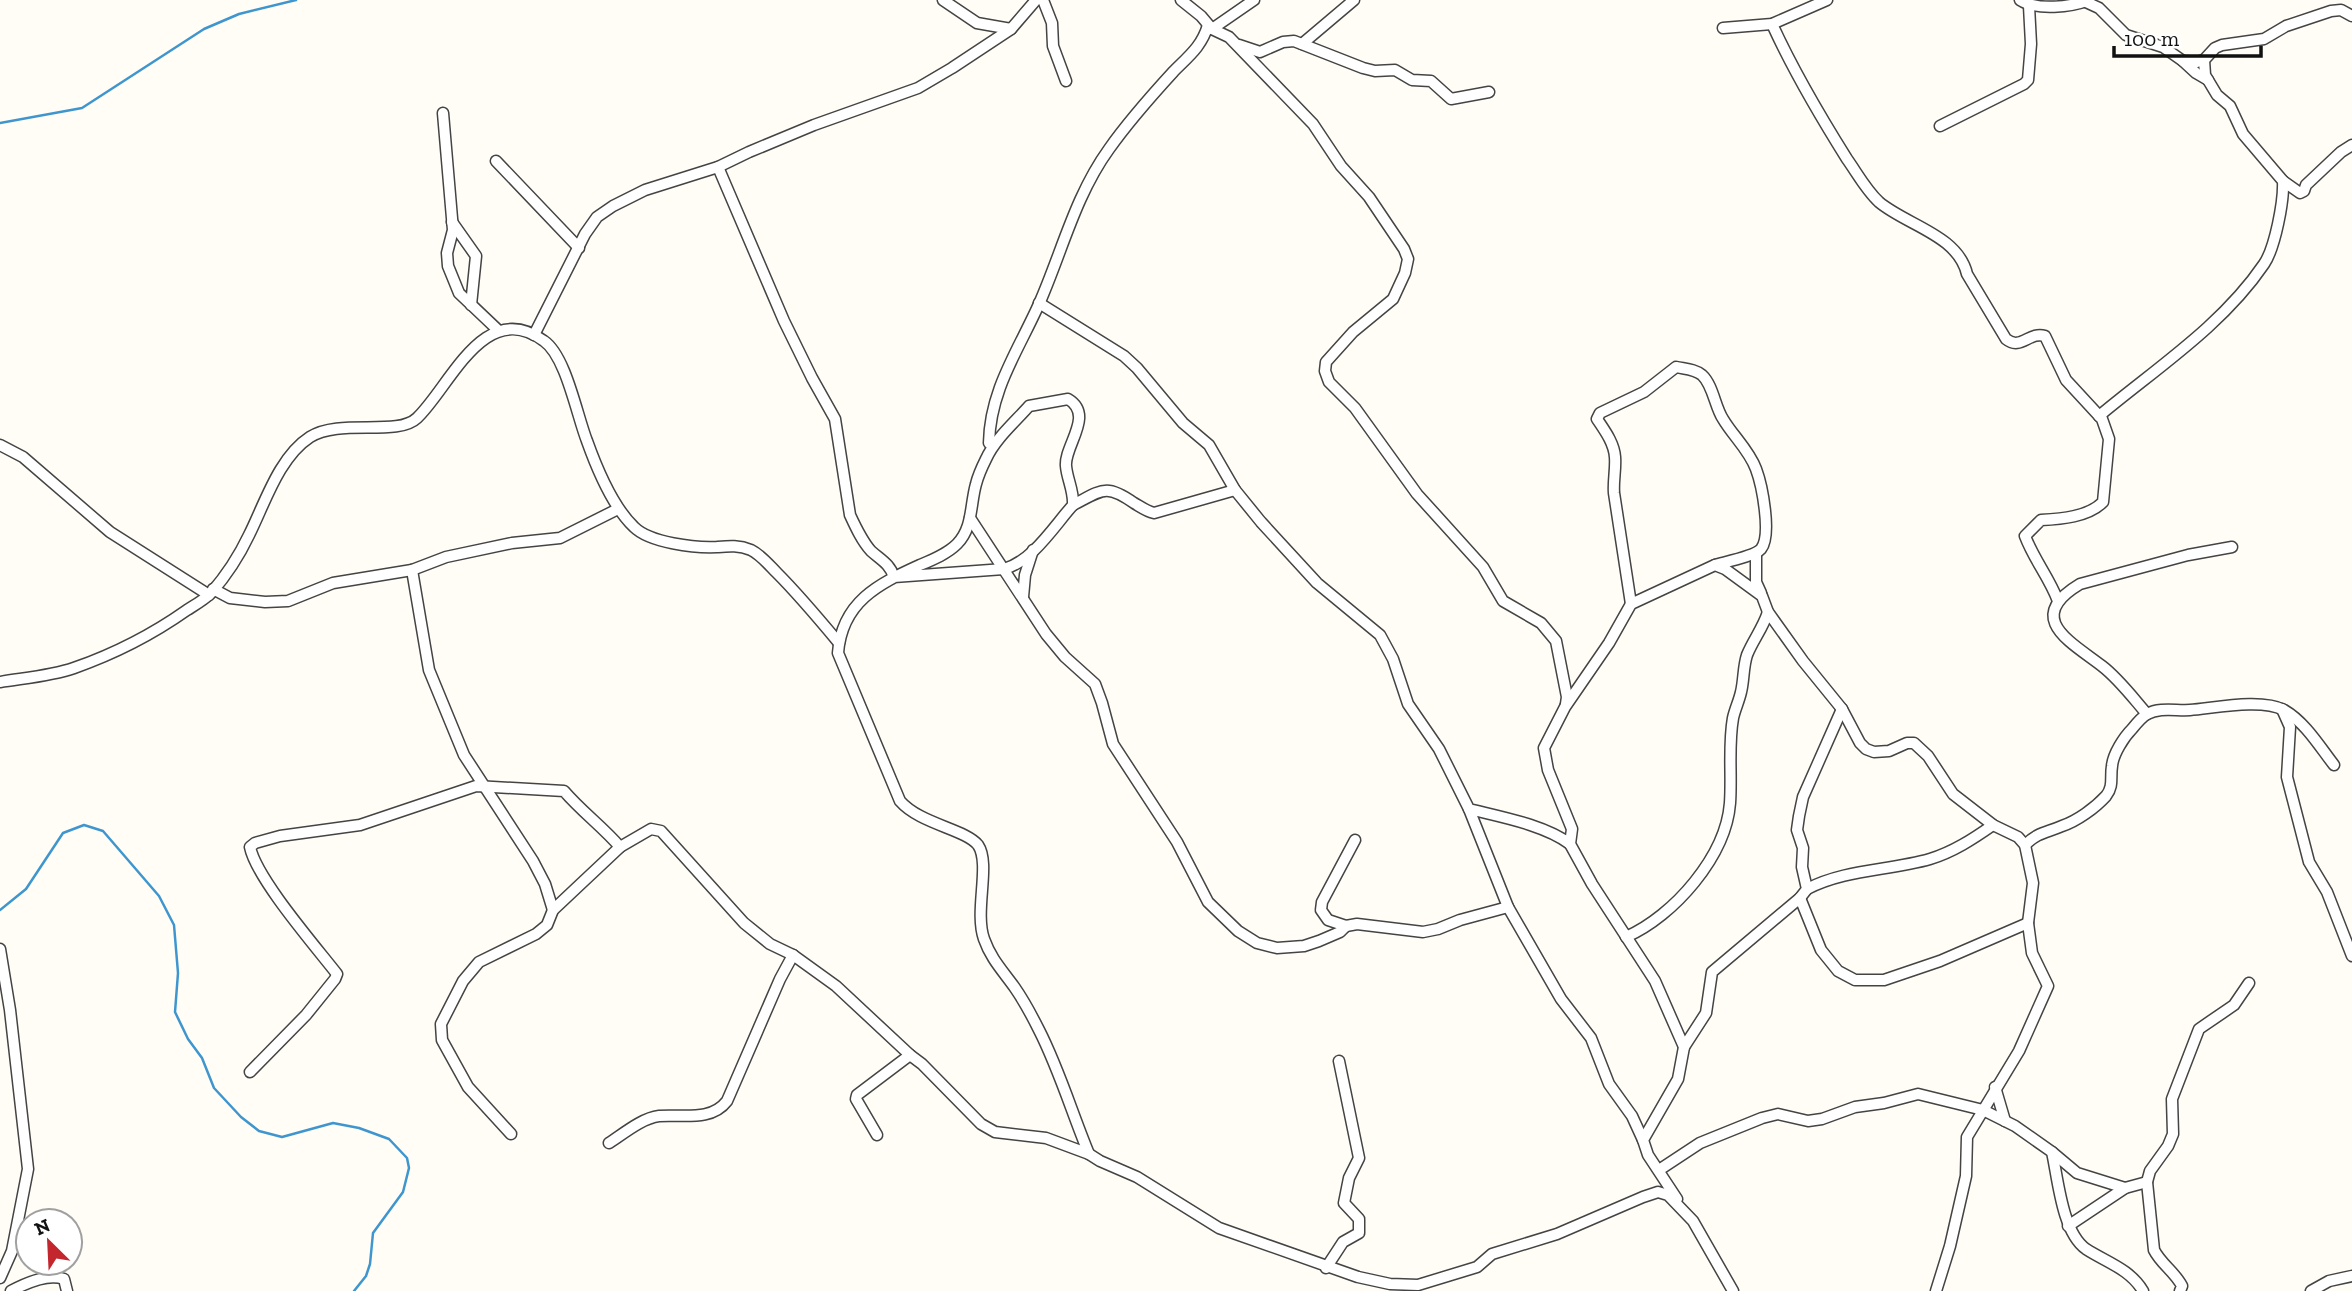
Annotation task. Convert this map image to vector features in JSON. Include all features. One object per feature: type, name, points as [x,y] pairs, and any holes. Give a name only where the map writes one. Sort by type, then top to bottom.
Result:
[{"type":"street","points":[[943,0],[977,23],[1011,29]]},
{"type":"street","points":[[534,335],[585,234],[597,217],[625,198],[718,167],[781,139],[918,88],[1011,29],[1036,0]]},
{"type":"street","points":[[1043,0],[1052,23],[1053,46],[1066,81]]},
{"type":"street","points":[[1181,0],[1210,27],[1220,31],[1235,44],[1313,124],[1404,249],[1408,259],[1405,273],[1393,299],[1353,332],[1326,362],[1325,371],[1329,382],[1355,408],[1417,494],[1483,568],[1503,601],[1541,623],[1552,633],[1567,697],[1565,708]]},
{"type":"street","points":[[989,443],[989,418],[1004,373],[1039,303],[1076,206],[1108,150],[1174,72],[1195,52],[1210,27],[1254,0]]},
{"type":"street","points":[[1302,44],[1354,0]]},
{"type":"street","points":[[1723,28],[1772,24],[1826,0]]},
{"type":"street","points":[[1940,126],[2028,80],[2031,44],[2025,3],[2045,6],[2088,1],[2099,8],[2126,35],[2163,47],[2208,80]]},
{"type":"street","points":[[2183,61],[2204,60],[2215,48],[2222,45],[2264,39],[2286,26],[2331,11],[2341,9],[2352,16]]},
{"type":"street","points":[[1772,24],[1787,57],[1833,137],[1870,192],[1895,214],[1927,229],[1964,262],[1967,274],[2006,339],[2017,344],[2034,336],[2045,337],[2066,380],[2099,416],[2109,439],[2103,502],[2096,510],[2041,520],[2027,531],[2025,536],[2032,555],[2050,580],[2058,601]]},
{"type":"street","points":[[1235,44],[1260,52],[1283,42],[1302,44],[1363,68],[1395,71],[1412,80],[1431,81],[1451,99],[1489,92]]},
{"type":"street","points":[[2204,60],[2208,80],[2217,95],[2230,106],[2243,135],[2283,181],[2300,192],[2341,152],[2352,145]]},
{"type":"street","points":[[443,113],[453,230],[447,253],[448,267],[459,293],[499,331]]},
{"type":"street","points":[[496,161],[579,248]]},
{"type":"street","points":[[718,167],[784,321],[835,419],[850,515],[871,550],[891,568],[894,577]]},
{"type":"street","points":[[2099,416],[2196,337],[2234,300],[2265,262],[2273,240],[2283,181]]},
{"type":"street","points":[[452,222],[476,256],[471,305]]},
{"type":"street","points":[[1039,303],[1124,356],[1137,368],[1176,416],[1209,445],[1235,490],[1317,583],[1380,635],[1394,659],[1408,704],[1439,749],[1469,809],[1508,906],[1561,999],[1591,1038],[1609,1084],[1632,1116],[1648,1155],[1660,1170],[1682,1209]]},
{"type":"street","points":[[0,682],[72,669],[154,633],[211,592],[247,539],[279,475],[295,451],[310,437],[338,427],[401,425],[415,420],[459,362],[483,339],[499,331],[518,331],[534,335],[547,342],[556,354],[587,443],[618,509],[635,529],[654,539],[716,547],[730,545],[750,550],[760,556],[802,598],[839,643]]},
{"type":"street","points":[[1570,844],[1572,829],[1548,770],[1544,748],[1565,708],[1609,643],[1631,604],[1715,565],[1756,553],[1765,541],[1762,493],[1756,468],[1722,419],[1702,375],[1692,370],[1676,367],[1671,369],[1644,392],[1600,413],[1597,419],[1611,441],[1615,456],[1612,479],[1631,604]]},
{"type":"street","points":[[1073,505],[1065,464],[1079,421],[1079,413],[1068,399],[1029,406],[986,457],[975,486],[971,518],[956,546],[894,577],[855,604],[839,643],[838,653],[900,802],[932,824],[968,837],[980,849],[984,861],[979,909],[982,936],[992,960],[1016,989],[1039,1030],[1089,1154]]},
{"type":"street","points":[[0,445],[23,457],[110,532],[211,592],[230,598],[265,602],[288,601],[333,583],[411,570],[446,556],[512,543],[560,538],[618,509]]},
{"type":"street","points":[[894,577],[1015,566],[1034,550],[1073,505],[1110,489],[1118,491],[1147,512],[1154,513],[1235,490]]},
{"type":"street","points":[[971,518],[1052,642],[1095,684],[1113,744],[1177,842],[1208,902],[1238,931],[1256,943],[1277,948],[1304,946],[1340,932],[1346,926]]},
{"type":"street","points":[[2147,714],[2116,678],[2076,649],[2058,631],[2054,609],[2058,601],[2066,592],[2080,584],[2188,555],[2232,547]]},
{"type":"street","points":[[1023,597],[1025,575],[1034,550]]},
{"type":"street","points":[[1756,553],[1756,582],[1768,612],[1803,662],[1842,709],[1860,743],[1874,752],[1889,751],[1907,743],[1914,743],[1928,756],[1953,794],[1993,825],[2018,837],[2025,845],[2034,883],[2028,923],[2032,953],[2048,986],[2019,1051],[1967,1137],[1966,1177],[1936,1291]]},
{"type":"street","points":[[1715,565],[1725,569],[1762,596]]},
{"type":"street","points":[[411,570],[429,670],[464,755],[533,862],[545,884],[553,910]]},
{"type":"street","points":[[1626,937],[1657,920],[1685,892],[1718,847],[1730,804],[1728,771],[1732,756],[1730,740],[1734,714],[1741,693],[1747,655],[1764,625],[1768,612]]},
{"type":"street","points":[[2025,845],[2036,834],[2064,826],[2105,797],[2111,788],[2114,757],[2130,730],[2147,714],[2161,710],[2247,704],[2282,709],[2306,730],[2334,765]]},
{"type":"street","points":[[1807,889],[1802,867],[1803,848],[1797,830],[1799,816],[1803,797],[1842,709]]},
{"type":"street","points":[[2282,709],[2290,727],[2287,777],[2309,862],[2327,892],[2352,956]]},
{"type":"street","points":[[250,1072],[306,1014],[337,974],[278,898],[252,856],[250,847],[255,843],[280,836],[360,825],[450,792],[476,786],[564,791],[584,815],[620,847]]},
{"type":"street","points":[[1469,809],[1561,837],[1570,844],[1591,884],[1655,981],[1684,1047]]},
{"type":"street","points":[[1643,1140],[1678,1079],[1684,1047],[1706,1013],[1712,972],[1800,898],[1807,889],[1847,873],[1862,873],[1930,859],[1962,846],[1993,825]]},
{"type":"street","points":[[510,1134],[468,1087],[442,1040],[441,1024],[463,981],[480,962],[536,934],[547,925],[553,910],[620,847],[651,829],[661,831],[744,923],[770,944],[793,955],[836,986],[930,1071],[981,1124],[995,1132],[1046,1138],[1089,1154],[1137,1177],[1219,1228],[1326,1268],[1390,1284],[1418,1285],[1477,1267],[1492,1254],[1557,1234],[1658,1192],[1668,1195],[1693,1221],[1734,1291]]},
{"type":"street","points":[[1355,840],[1322,902],[1321,910],[1328,920],[1346,926],[1357,924],[1423,932],[1508,906]]},
{"type":"street","points":[[1800,898],[1821,950],[1838,971],[1862,981],[1884,980],[1940,961],[2028,923]]},
{"type":"street","points":[[0,949],[10,1010],[28,1169],[12,1251],[0,1278]]},
{"type":"street","points":[[609,1143],[659,1116],[712,1113],[722,1108],[793,955]]},
{"type":"street","points":[[2179,1291],[2182,1286],[2179,1280],[2154,1250],[2147,1182],[2150,1171],[2173,1134],[2172,1100],[2199,1030],[2234,1005],[2249,983]]},
{"type":"street","points":[[877,1135],[856,1099],[857,1095],[910,1055]]},
{"type":"street","points":[[1326,1268],[1343,1242],[1359,1233],[1359,1219],[1344,1203],[1349,1178],[1359,1158],[1339,1061]]},
{"type":"street","points":[[1995,1087],[2005,1122]]},
{"type":"street","points":[[1660,1170],[1700,1143],[1762,1118],[1779,1114],[1808,1121],[1822,1119],[1855,1107],[1918,1094],[1983,1110],[2015,1126],[2077,1173],[2125,1188]]},
{"type":"street","points":[[2052,1152],[2068,1226],[2084,1247],[2119,1266],[2143,1291]]},
{"type":"street","points":[[2068,1226],[2125,1188],[2147,1182]]},
{"type":"street","points":[[2311,1291],[2329,1281],[2352,1276]]},
{"type":"street","points":[[11,1291],[39,1279],[60,1277],[64,1279],[67,1291]]},
{"type":"waterway","points":[[0,123],[82,108],[204,29],[239,14],[296,0]]},
{"type":"waterway","points":[[0,910],[26,889],[63,833],[84,825],[103,831],[159,896],[174,925],[178,973],[175,1012],[188,1039],[202,1058],[214,1088],[241,1117],[259,1131],[282,1137],[333,1123],[359,1128],[389,1139],[407,1158],[409,1168],[403,1192],[373,1233],[370,1264],[366,1276],[354,1291]]}]
